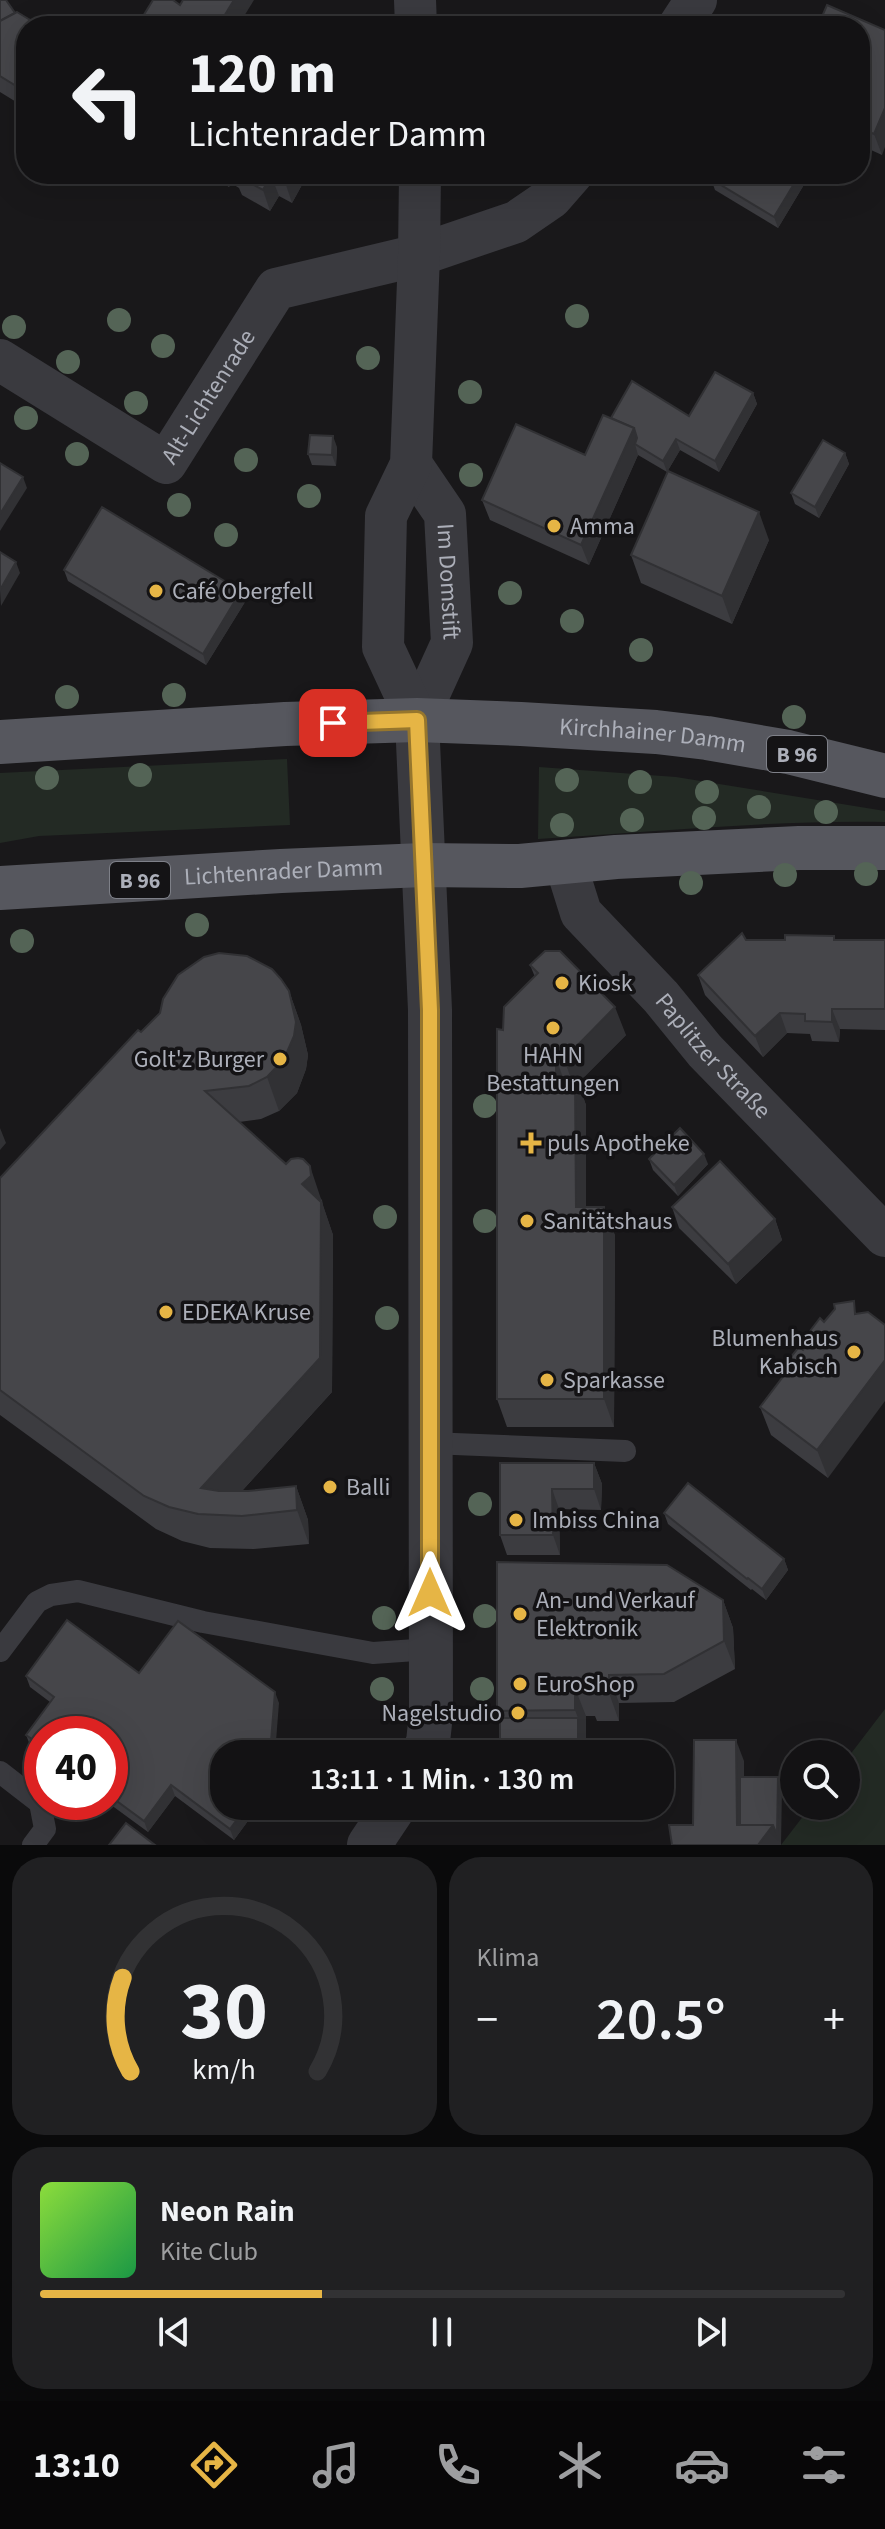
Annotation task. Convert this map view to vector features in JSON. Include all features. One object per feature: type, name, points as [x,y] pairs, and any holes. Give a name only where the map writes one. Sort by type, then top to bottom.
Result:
[{"type":"main road","name":"B 96","points":[[0,742],[285,724],[417,720]]},
{"type":"main road","name":"Kirchhainer Damm","points":[[417,720],[656,732],[788,752],[885,776]]},
{"type":"main road","name":"B 96","points":[[423,865],[520,866],[616,857],[799,848],[885,848]]},
{"type":"main road","name":"Lichtenrader Damm","points":[[0,888],[423,865]]},
{"type":"street","points":[[420,184],[411,464],[386,516],[383,647],[417,720],[430,1010],[431,1714],[428,1740]]},
{"type":"street","points":[[419,255],[516,222],[551,198],[563,184]]},
{"type":"street","name":"Alt-Lichtenrade","points":[[0,360],[166,463],[276,289],[419,255]]},
{"type":"street","name":"Im Domstift","points":[[411,464],[445,514],[452,643],[417,720]]},
{"type":"street","name":"Paplitzer Straße","points":[[565,862],[581,913],[661,997],[705,1051],[885,1236]]},
{"type":"lane","points":[[430,1443],[625,1451]]},
{"type":"lane","points":[[0,1651],[37,1602],[51,1595],[78,1591],[203,1622],[373,1653],[430,1649]]},
{"type":"lane","points":[[0,1772],[40,1803],[45,1829],[33,1845]]},
{"type":"shaded area","points":[[287,759],[290,825],[39,836],[0,843],[0,773]]},
{"type":"shaded area","points":[[539,767],[676,777],[885,811],[885,822],[755,825],[538,839]]},
{"type":"shaded area","points":[[885,1709],[885,1845],[781,1845],[800,1820],[860,1820],[860,1742]]},
{"type":"building","points":[[0,0],[6,0],[15,13],[0,21]]},
{"type":"building","points":[[153,0],[173,0],[180,5],[183,0],[234,0],[224,16],[143,16]]},
{"type":"building","points":[[827,5],[853,16],[822,16]]},
{"type":"building","points":[[17,12],[24,16],[16,16],[16,86],[0,76],[0,21]]},
{"type":"building","points":[[870,24],[885,30],[885,108],[874,134],[870,132]]},
{"type":"building","points":[[252,184],[266,184],[263,190]]},
{"type":"building","points":[[719,184],[794,184],[774,217]]},
{"type":"building","points":[[715,372],[753,393],[715,461],[676,439],[663,461],[635,444],[634,428],[611,418],[632,381],[689,416]]},
{"type":"building","points":[[603,415],[634,428],[581,545],[482,500],[516,424],[585,455]]},
{"type":"building","points":[[310,435],[333,436],[332,455],[308,454]]},
{"type":"building","points":[[823,440],[845,453],[815,507],[791,493]]},
{"type":"building","points":[[0,463],[23,477],[0,514]]},
{"type":"building","points":[[668,471],[759,512],[722,596],[631,555]]},
{"type":"building","name":"Café Obergfell","points":[[102,507],[241,591],[203,654],[64,570]]},
{"type":"building","points":[[0,552],[16,562],[0,590]]},
{"type":"building","points":[[742,933],[746,940],[785,940],[785,935],[834,936],[834,940],[885,940],[885,1009],[832,1009],[832,1022],[805,1021],[805,1014],[780,1013],[755,1036],[698,975]]},
{"type":"building","points":[[545,951],[560,951],[615,1007],[564,1059],[556,1058],[556,1077],[575,1077],[576,1207],[604,1207],[604,1399],[497,1399],[497,1029],[503,1030],[504,1007],[538,973],[530,965]]},
{"type":"building","name":"EDEKA Kruse","points":[[219,953],[247,956],[272,969],[289,991],[296,1022],[294,1036],[284,1059],[267,1077],[249,1086],[205,1091],[286,1164],[291,1159],[303,1159],[310,1166],[311,1176],[302,1184],[321,1202],[320,1358],[201,1488],[248,1491],[296,1486],[297,1510],[242,1516],[198,1514],[169,1507],[144,1496],[0,1390],[0,1178],[138,1030],[141,1032],[160,1013],[163,999],[178,975],[204,957]]},
{"type":"building","points":[[680,1128],[704,1154],[674,1185],[649,1159]]},
{"type":"building","points":[[720,1161],[775,1219],[728,1264],[672,1207]]},
{"type":"building","points":[[854,1301],[855,1314],[868,1312],[885,1325],[885,1360],[817,1450],[760,1407],[791,1366],[787,1362],[799,1347],[803,1350],[809,1343],[804,1339],[820,1318],[824,1322],[835,1309],[834,1304]]},
{"type":"building","points":[[500,1463],[594,1463],[594,1489],[552,1489],[553,1535],[500,1535]]},
{"type":"building","points":[[688,1483],[784,1559],[762,1589],[664,1513]]},
{"type":"building","points":[[497,1562],[667,1565],[723,1600],[724,1641],[664,1674],[609,1675],[609,1693],[587,1693],[587,1688],[575,1688],[575,1710],[497,1711]]},
{"type":"building","points":[[67,1620],[139,1673],[178,1621],[275,1692],[271,1740],[210,1740],[210,1814],[171,1785],[144,1821],[128,1809],[128,1716],[40,1716],[54,1697],[26,1676]]},
{"type":"building","points":[[500,1718],[578,1718],[578,1740],[500,1740]]},
{"type":"building","points":[[694,1740],[736,1740],[737,1825],[773,1825],[758,1845],[672,1845],[669,1825],[693,1825]]},
{"type":"building","points":[[740,1777],[778,1777],[777,1835],[773,1825],[740,1825]]},
{"type":"building","points":[[218,1820],[237,1820],[230,1829]]},
{"type":"building","points":[[126,1823],[155,1845],[109,1845]]},
{"type":"place","name":"Amma","points":[[554,526]]},
{"type":"place","name":"Café Obergfell","points":[[156,591]]},
{"type":"place","name":"Kiosk","points":[[562,983]]},
{"type":"place","name":"HAHN Bestattungen","points":[[553,1028]]},
{"type":"place","name":"Golt'z Burger","points":[[280,1059]]},
{"type":"place","name":"puls Apotheke","points":[[531,1143]]},
{"type":"place","name":"Sanitätshaus","points":[[527,1221]]},
{"type":"place","name":"EDEKA Kruse","points":[[166,1312]]},
{"type":"place","name":"Blumenhaus Kabisch","points":[[854,1352]]},
{"type":"place","name":"Sparkasse","points":[[547,1380]]},
{"type":"place","name":"Balli","points":[[330,1487]]},
{"type":"place","name":"Imbiss China","points":[[516,1520]]},
{"type":"place","name":"An- und Verkauf Elektronik","points":[[520,1614]]},
{"type":"place","name":"EuroShop","points":[[520,1684]]},
{"type":"place","name":"Nagelstudio","points":[[518,1713]]},
{"type":"route","points":[[333,723],[417,720],[430,1010],[430,1593]]}]
